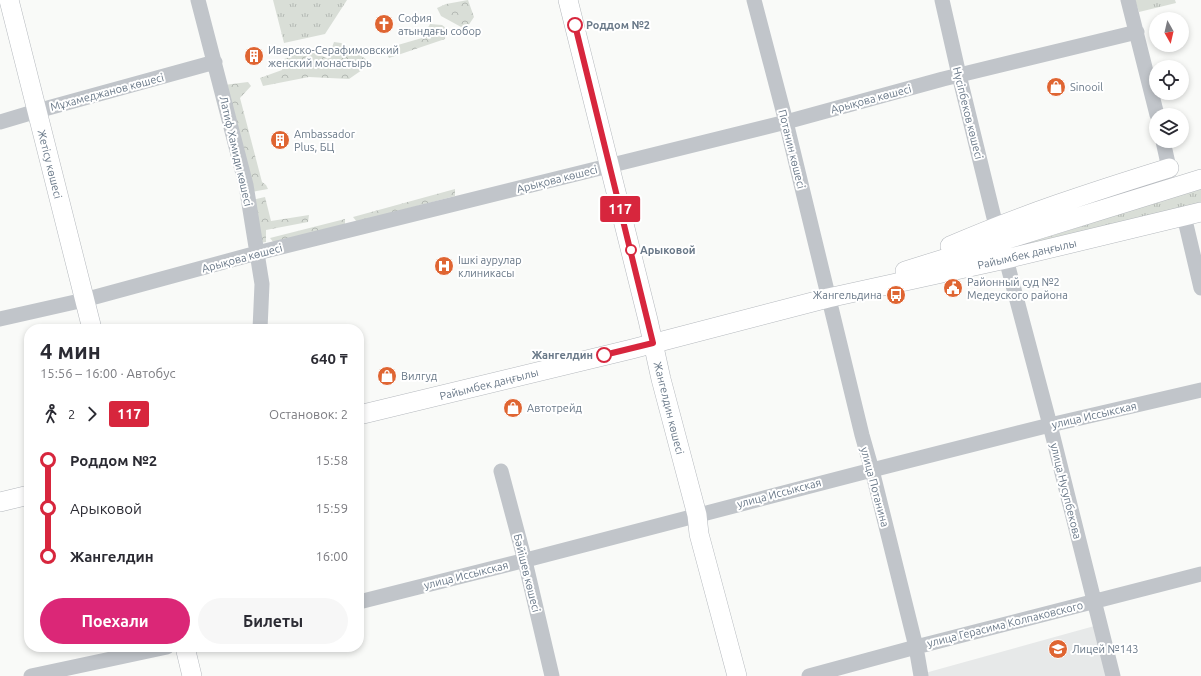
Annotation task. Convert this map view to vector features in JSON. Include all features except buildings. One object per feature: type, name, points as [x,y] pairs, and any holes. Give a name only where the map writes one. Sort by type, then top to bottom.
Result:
[{"type":"main road","name":"Жетісу көшесі","points":[[9,0],[91,324]]},
{"type":"main road","name":"Жангелдин көшесі","points":[[568,0],[610,166],[661,379],[697,515],[699,534],[737,676]]},
{"type":"main road","name":"Райымбек даңғылы","points":[[874,281],[913,261],[996,226],[1119,183],[1169,168]]},
{"type":"main road","name":"Райымбек даңғылы","points":[[828,298],[874,281],[1201,179]]},
{"type":"main road","name":"Райымбек даңғылы","points":[[364,414],[653,343],[828,298],[1006,259],[1192,214]]},
{"type":"main road","points":[[0,502],[24,496]]},
{"type":"main road","points":[[186,652],[192,676]]},
{"type":"street","name":"Латиф Хамиди көшесі","points":[[198,0],[246,185],[262,284],[260,324]]},
{"type":"street","name":"Потанин көшесі","points":[[754,0],[786,122],[828,298]]},
{"type":"street","name":"Нүсіпбеков көшесі","points":[[942,0],[996,226]]},
{"type":"street","points":[[1128,0],[1155,108]]},
{"type":"street","name":"Арықова көшесі","points":[[0,319],[84,300],[257,253],[786,122],[959,75],[1137,32]]},
{"type":"street","name":"Мұхамеджанов көшесі","points":[[0,122],[215,62]]},
{"type":"street","points":[[1165,148],[1169,168]]},
{"type":"street","points":[[1192,214],[1201,288]]},
{"type":"street","name":"улица Нусупбекова","points":[[1006,259],[1050,425],[1113,676]]},
{"type":"street","name":"улица Потанина","points":[[828,298],[916,647],[921,676]]},
{"type":"street","name":"улица Иссыкская","points":[[364,601],[525,561],[697,515],[1050,425],[1201,390]]},
{"type":"street","name":"Бәйішев көшесі","points":[[501,471],[525,561],[552,676]]},
{"type":"street","name":"улица Герасима Колпаковского","points":[[809,676],[1201,574]]},
{"type":"street","points":[[31,676],[144,652]]},
{"type":"shaded area","name":"Лицей №143","points":[[1098,625],[1111,676],[926,676],[925,673]]},
{"type":"green space","points":[[273,0],[347,0],[325,34],[284,43]]},
{"type":"green space","points":[[468,0],[474,17],[468,26],[463,28],[441,16],[437,8],[446,4]]},
{"type":"green space","points":[[1135,0],[1175,0],[1176,3],[1139,12]]},
{"type":"green space","points":[[430,24],[442,25],[446,28],[445,39],[389,58],[384,49],[422,38]]},
{"type":"green space","points":[[334,42],[341,43],[372,63],[349,79],[309,77],[263,86],[260,78],[282,70],[284,59],[310,49],[328,59]]},
{"type":"green space","points":[[248,82],[251,86],[240,98],[262,182],[268,189],[251,192],[224,85]]},
{"type":"green space","points":[[1201,188],[1201,203],[927,270],[1045,238]]},
{"type":"green space","points":[[455,189],[455,196],[357,222],[353,217]]},
{"type":"green space","points":[[265,197],[271,221],[309,215],[308,222],[266,230],[266,242],[260,243],[252,200]]},
{"type":"green space","points":[[345,219],[345,225],[274,243],[270,238]]},
{"type":"bus line","name":"117","points":[[575,25],[653,343],[604,355]]},
{"type":"place","name":"София атындағы собор","points":[[384,24]]},
{"type":"place","name":"Роддом №2","points":[[575,25]]},
{"type":"place","name":"Иверско-Серафимовский женский монастырь","points":[[254,56]]},
{"type":"place","name":"Sinooil","points":[[1056,87]]},
{"type":"place","name":"Ambassador Plus, БЦ","points":[[280,140]]},
{"type":"place","name":"Арыковой","points":[[631,250]]},
{"type":"place","name":"Ішкі аурулар клиникасы","points":[[444,266]]},
{"type":"place","name":"Районный суд №2 Медеуского района","points":[[953,288]]},
{"type":"place","name":"Жангельдина","points":[[896,295]]},
{"type":"place","name":"Жангелдин","points":[[604,355]]},
{"type":"place","name":"Вилгуд","points":[[387,376]]},
{"type":"place","name":"Автотрейд","points":[[513,408]]},
{"type":"place","name":"Лицей №143","points":[[1058,649]]}]
